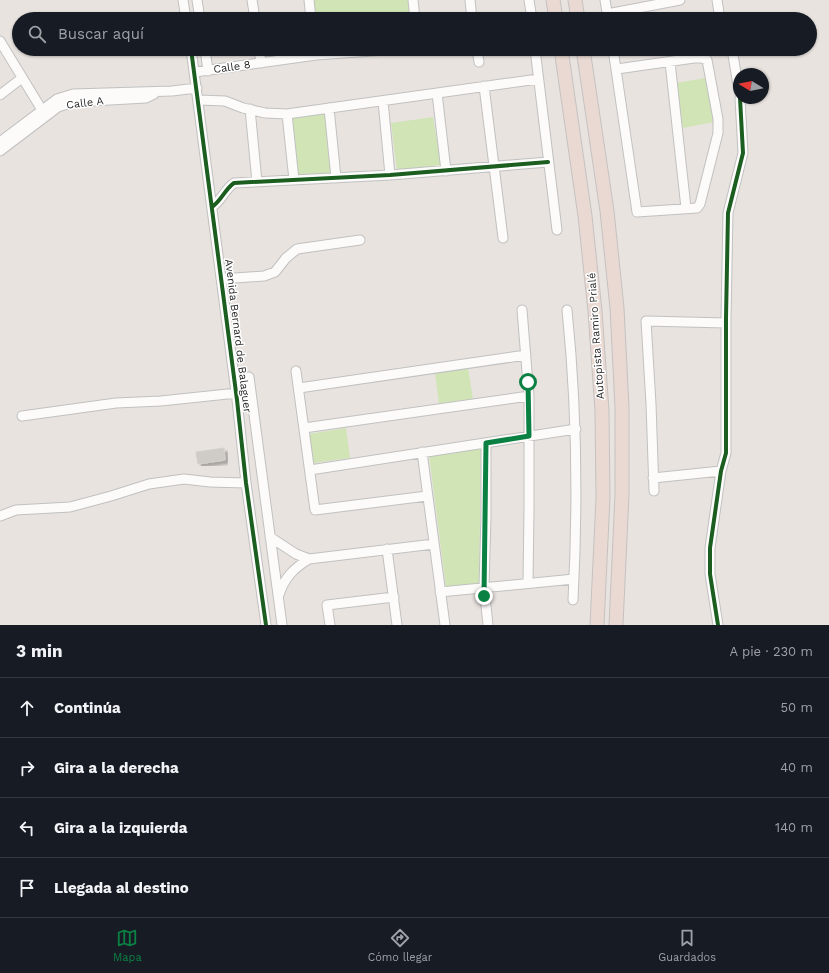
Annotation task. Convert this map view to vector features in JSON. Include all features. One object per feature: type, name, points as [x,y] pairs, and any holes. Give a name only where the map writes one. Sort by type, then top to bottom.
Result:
[{"type":"highway","points":[[553,0],[555,12]]},
{"type":"highway","points":[[560,0],[567,2],[572,0]]},
{"type":"highway","points":[[575,0],[577,12]]},
{"type":"highway","name":"Autopista Ramiro Prialé","points":[[562,56],[585,216],[595,311],[602,411],[603,498],[597,625]]},
{"type":"highway","name":"Autopista Ramiro Prialé","points":[[584,56],[607,211],[617,308],[622,407],[622,495],[616,625]]},
{"type":"street","points":[[183,0],[185,12]]},
{"type":"street","points":[[197,0],[199,12]]},
{"type":"street","points":[[252,0],[254,12]]},
{"type":"street","points":[[309,0],[310,12]]},
{"type":"street","points":[[413,0],[414,12]]},
{"type":"street","points":[[470,0],[471,12]]},
{"type":"street","points":[[529,0],[531,12]]},
{"type":"street","points":[[605,0],[606,12]]},
{"type":"street","points":[[624,12],[663,1],[680,0]]},
{"type":"street","points":[[717,0],[719,12]]},
{"type":"street","points":[[0,41],[44,113]]},
{"type":"street","name":"Avenida Bernard de Balaguer","points":[[192,56],[237,397],[246,483],[266,625]]},
{"type":"street","points":[[206,56],[208,71]]},
{"type":"street","points":[[260,56],[261,63]]},
{"type":"street","name":"Calle 8","points":[[195,72],[261,63],[296,56]]},
{"type":"street","points":[[478,56],[479,62]]},
{"type":"street","points":[[536,56],[557,230]]},
{"type":"street","points":[[614,56],[637,212],[697,208],[700,204],[718,133],[718,119],[707,60],[702,58],[617,70]]},
{"type":"street","points":[[732,56],[735,68]]},
{"type":"street","points":[[670,62],[686,208]]},
{"type":"street","points":[[0,95],[22,78]]},
{"type":"street","points":[[198,100],[225,100],[265,113],[287,114],[538,79]]},
{"type":"street","points":[[484,86],[502,238]]},
{"type":"street","name":"Calle A","points":[[0,151],[44,113],[57,99],[73,94],[197,88]]},
{"type":"street","points":[[437,94],[446,170]]},
{"type":"street","points":[[383,101],[390,175]]},
{"type":"street","points":[[718,625],[710,574],[710,548],[721,472],[726,453],[728,213],[743,153],[740,104]]},
{"type":"street","points":[[329,108],[336,178]]},
{"type":"street","points":[[250,109],[257,182]]},
{"type":"street","name":"Calle A","points":[[0,142],[44,113]]},
{"type":"street","points":[[287,114],[294,180]]},
{"type":"street","points":[[212,207],[219,202],[228,188],[234,183],[390,175],[548,162]]},
{"type":"street","points":[[221,279],[264,276],[275,272],[286,258],[297,249],[360,240]]},
{"type":"street","points":[[522,310],[529,396],[528,583]]},
{"type":"street","points":[[567,310],[573,366],[576,429],[573,600]]},
{"type":"street","points":[[654,491],[646,322],[726,323]]},
{"type":"street","points":[[299,388],[526,355]]},
{"type":"street","points":[[296,371],[315,510],[427,496]]},
{"type":"street","points":[[249,377],[282,625]]},
{"type":"street","points":[[304,428],[529,396]]},
{"type":"street","points":[[22,416],[116,403],[161,402],[237,397],[254,410]]},
{"type":"street","points":[[310,470],[576,429]]},
{"type":"street","points":[[486,443],[484,587],[488,625]]},
{"type":"street","points":[[422,452],[445,625]]},
{"type":"street","points":[[653,478],[721,472]]},
{"type":"street","points":[[0,516],[16,510],[70,507],[149,484],[184,478],[210,482],[246,483]]},
{"type":"street","points":[[270,537],[296,554],[309,559]]},
{"type":"street","points":[[278,598],[282,586],[289,575],[299,565],[309,559],[434,544]]},
{"type":"street","points":[[387,549],[397,625]]},
{"type":"street","points":[[440,592],[574,579]]},
{"type":"street","points":[[330,625],[327,605],[394,597]]},
{"type":"green space","points":[[313,0],[409,0],[411,12],[314,12]]},
{"type":"green space","points":[[706,78],[714,122],[683,128],[676,83]]},
{"type":"green space","points":[[328,112],[332,175],[297,177],[291,117]]},
{"type":"green space","points":[[433,117],[441,165],[397,170],[391,123]]},
{"type":"green space","points":[[468,368],[473,399],[439,404],[435,373]]},
{"type":"green space","points":[[346,428],[350,458],[313,463],[309,434]]},
{"type":"green space","points":[[481,449],[479,583],[446,587],[429,455]]},
{"type":"building","points":[[224,448],[225,460],[198,464],[196,452]]},
{"type":"cycle path","points":[[192,56],[237,400],[246,483],[266,625]]},
{"type":"cycle path","points":[[718,625],[710,574],[710,548],[721,471],[726,453],[728,213],[743,153],[740,104]]},
{"type":"cycle path","points":[[212,207],[234,183],[390,175],[548,162]]},
{"type":"route","points":[[484,596],[486,443],[529,436],[528,382]]}]
